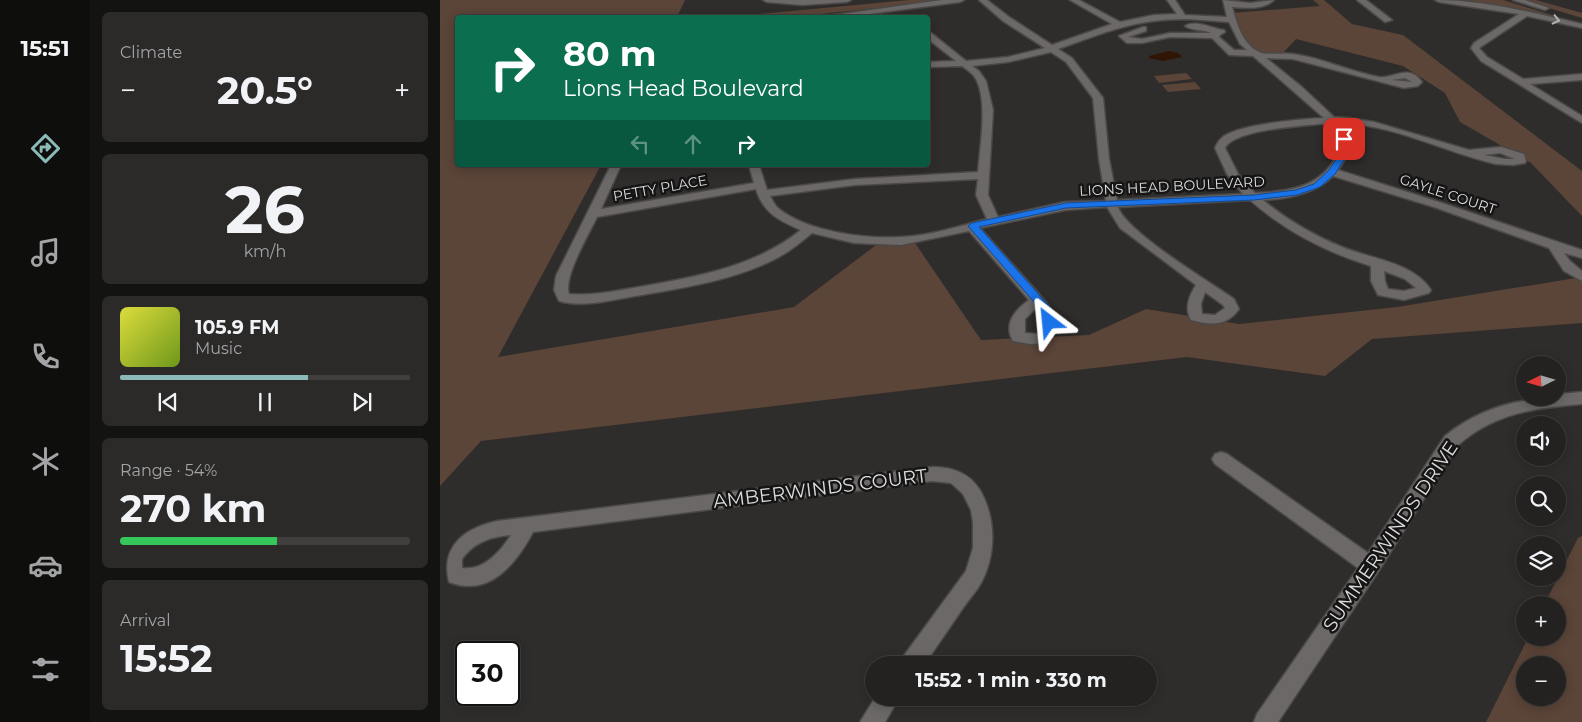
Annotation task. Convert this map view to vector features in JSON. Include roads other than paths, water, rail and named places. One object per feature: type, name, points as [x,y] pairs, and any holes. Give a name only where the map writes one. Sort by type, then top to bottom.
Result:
[{"type":"street","points":[[767,0],[802,3],[847,0]]},
{"type":"street","points":[[842,15],[960,0]]},
{"type":"street","points":[[983,0],[1006,19],[1069,60],[1098,98],[1104,158],[1113,210],[1124,225],[1143,241],[1203,284]]},
{"type":"street","points":[[1074,0],[1120,25]]},
{"type":"street","points":[[1172,0],[1183,17]]},
{"type":"street","points":[[1227,2],[1265,3],[1270,0]]},
{"type":"street","points":[[1361,0],[1388,20]]},
{"type":"street","points":[[1439,0],[1526,13],[1582,26]]},
{"type":"street","points":[[1517,0],[1582,20]]},
{"type":"street","name":"LIONS HEAD BOULEVARD","points":[[755,167],[761,190],[772,210],[784,218],[810,229],[854,239],[880,241],[928,237],[994,220],[1066,206],[1254,197],[1297,192],[1317,185],[1332,172],[1343,155],[1344,139],[1333,121],[1244,44],[1233,25],[1227,2]]},
{"type":"street","points":[[900,8],[906,15]]},
{"type":"street","points":[[1526,13],[1475,48],[1477,52],[1484,59],[1582,120]]},
{"type":"street","points":[[930,65],[964,64],[1019,58],[1052,49],[1120,25],[1146,19],[1183,17],[1233,25]]},
{"type":"street","points":[[1216,34],[1206,27],[1174,26],[1138,30],[1123,36],[1127,41],[1136,42],[1170,35],[1216,34],[1233,25]]},
{"type":"street","points":[[1216,34],[1215,38],[1232,53],[1293,56],[1382,80]]},
{"type":"street","points":[[930,37],[976,73],[981,81],[988,110],[982,195],[994,220]]},
{"type":"street","points":[[1520,82],[1582,78]]},
{"type":"street","points":[[1377,264],[1305,235],[1272,213],[1237,181],[1220,148],[1222,143],[1231,136],[1244,132],[1333,121],[1362,122],[1468,153]]},
{"type":"street","points":[[615,167],[563,276],[561,290],[564,298],[600,298],[681,284],[724,274],[759,261],[787,247],[810,229]]},
{"type":"street","name":"GAYLE COURT","points":[[1332,172],[1438,205],[1582,254]]},
{"type":"street","name":"PETTY PLACE","points":[[594,214],[761,190],[855,182],[983,175]]},
{"type":"street","points":[[972,226],[1038,301]]},
{"type":"street","points":[[1554,246],[1559,258],[1573,273],[1582,277]]},
{"type":"street","name":"SUMMERWINDS DRIVE","points":[[1265,722],[1371,566],[1451,440],[1469,426],[1502,412],[1582,398]]},
{"type":"street","points":[[1222,459],[1371,566]]},
{"type":"street","name":"AMBERWINDS COURT","points":[[527,525],[932,474],[944,474],[960,479],[970,489],[977,502],[982,522],[983,541],[981,556],[977,571],[917,656]]},
{"type":"street","points":[[871,722],[882,706]]}]
